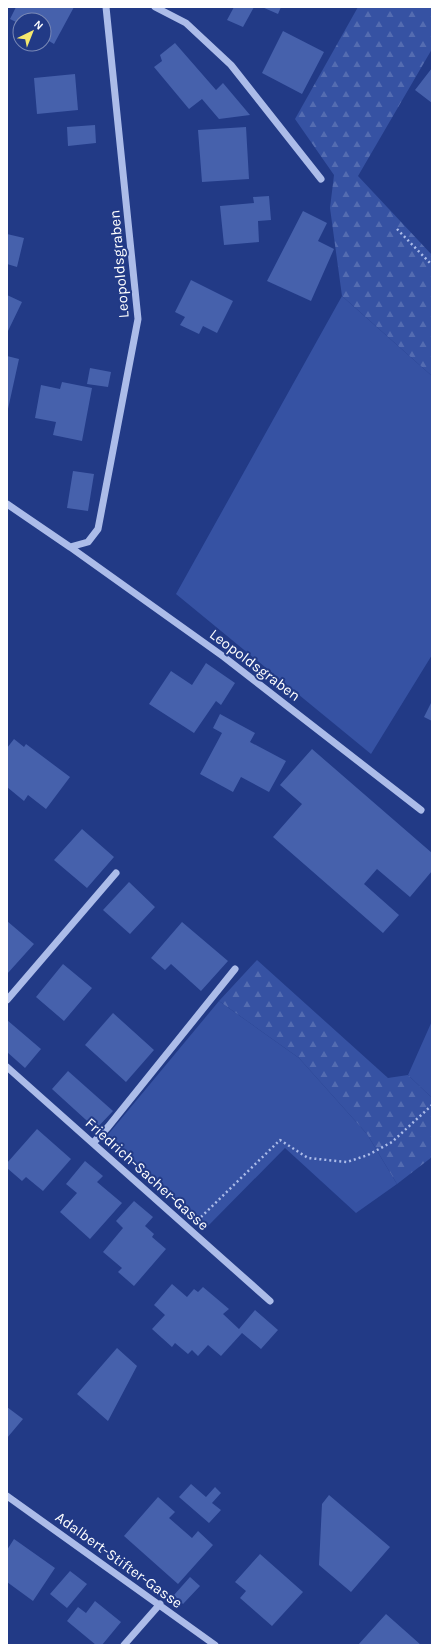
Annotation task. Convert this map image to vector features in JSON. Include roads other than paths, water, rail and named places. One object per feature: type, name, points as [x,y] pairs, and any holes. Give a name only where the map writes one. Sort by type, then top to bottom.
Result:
[{"type":"street","name":"Leopoldsgraben","points":[[70,547],[88,542],[98,529],[138,319],[106,7]]},
{"type":"street","points":[[154,7],[186,23],[231,65],[321,180]]},
{"type":"street","name":"Leopoldsgraben","points":[[7,504],[224,657],[421,810]]},
{"type":"street","points":[[7,1000],[116,873]]},
{"type":"street","points":[[93,1143],[235,968]]},
{"type":"street","name":"Friedrich-Sacher-Gasse","points":[[7,1067],[270,1301]]},
{"type":"street","name":"Adalbert-Stifter-Gasse","points":[[7,1496],[216,1645]]},
{"type":"street","points":[[124,1645],[160,1604]]}]
